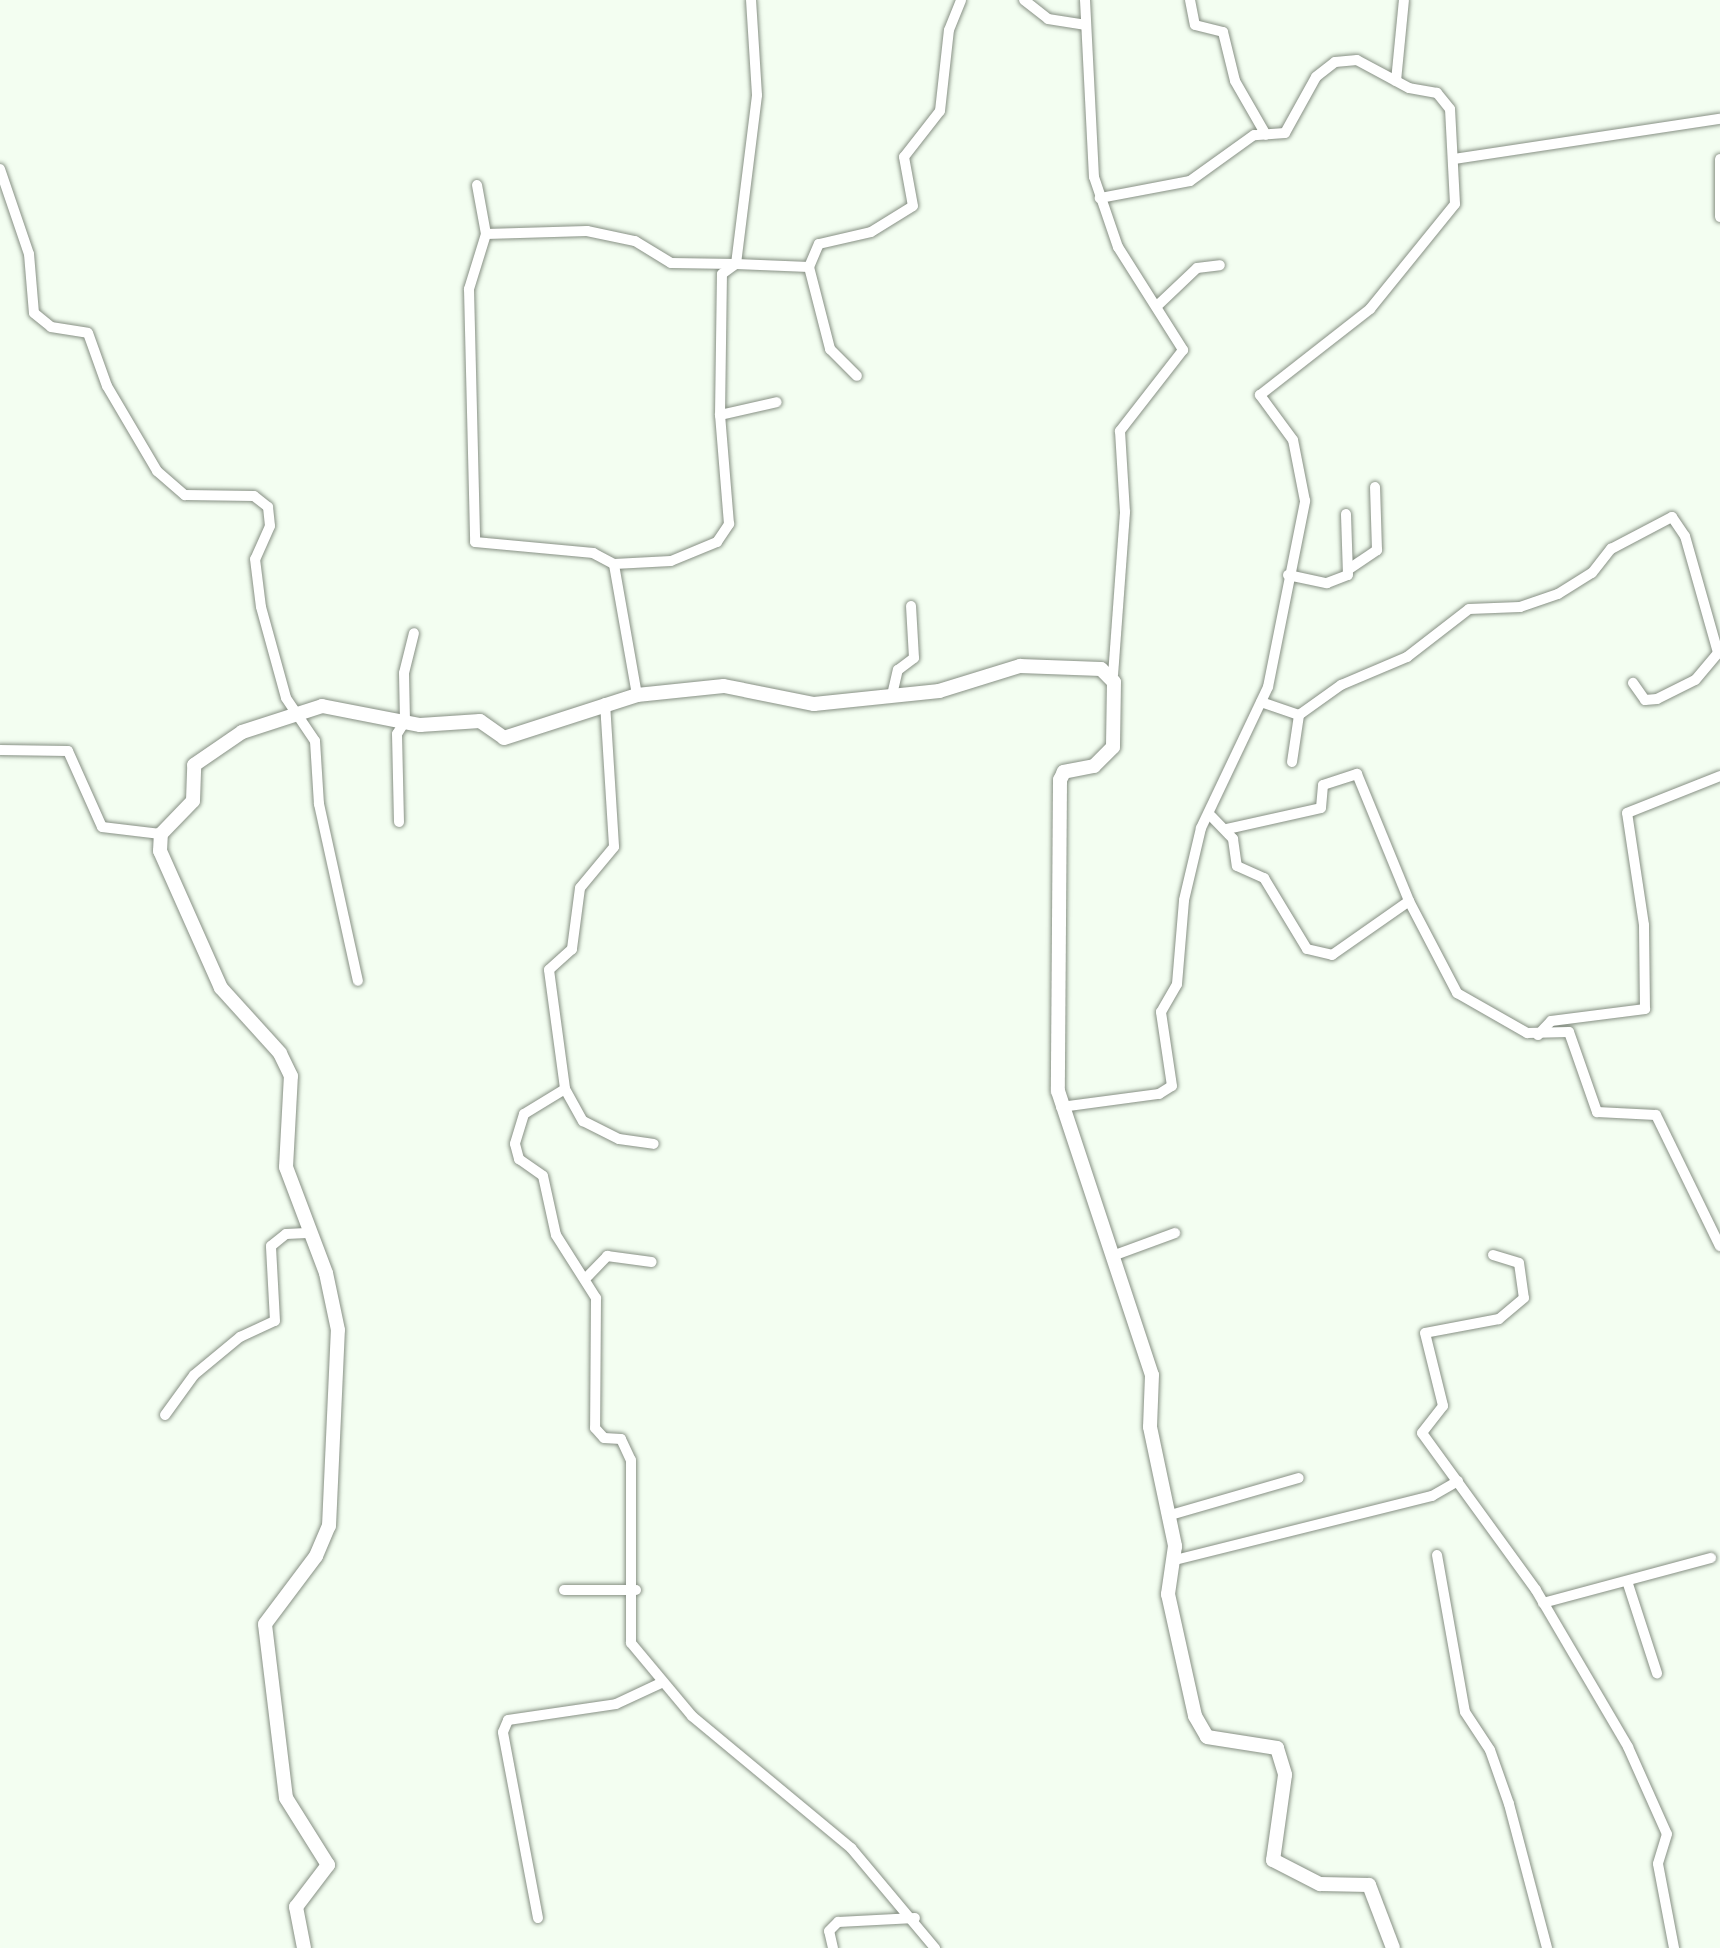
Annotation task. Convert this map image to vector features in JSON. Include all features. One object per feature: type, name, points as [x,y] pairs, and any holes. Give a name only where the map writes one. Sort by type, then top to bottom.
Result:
[{"type":"street","points":[[477,185],[486,234],[469,289],[475,542],[593,553],[614,564],[660,564],[724,537],[730,515],[720,415],[716,290],[736,264],[757,95],[751,0]]},
{"type":"street","points":[[857,376],[830,349],[809,267],[819,244],[871,232],[913,206],[904,157],[940,111],[949,30],[961,0]]},
{"type":"street","points":[[1024,0],[1048,19],[1085,25]]},
{"type":"street","points":[[1085,0],[1090,155],[1100,198],[1118,247],[1183,350],[1120,431],[1125,512],[1113,675],[1113,747],[1094,766],[1064,772],[1060,780],[1061,1107],[1115,1255],[1152,1375],[1150,1427],[1175,1560],[1168,1594],[1199,1728],[1214,1739],[1269,1742],[1282,1757],[1273,1860],[1320,1884],[1369,1885],[1393,1948]]},
{"type":"street","points":[[1190,0],[1195,25],[1223,32],[1235,81],[1266,135]]},
{"type":"street","points":[[1396,81],[1402,3]]},
{"type":"street","points":[[1061,1107],[1159,1094],[1172,1086],[1161,1012],[1177,984],[1184,900],[1201,828],[1211,816],[1241,734],[1261,702],[1305,501],[1302,468],[1291,436],[1260,395],[1342,336],[1391,286],[1455,204],[1454,159],[1445,99],[1396,81],[1357,60],[1335,62],[1316,77],[1285,133],[1246,140],[1190,181],[1100,198]]},
{"type":"street","points":[[1454,159],[1720,119]]},
{"type":"street","points":[[1720,159],[1720,217]]},
{"type":"street","points":[[0,169],[29,254],[34,313],[51,327],[88,333],[107,386],[157,471],[185,495],[254,496],[268,507],[256,576],[296,717],[315,741],[319,804],[358,981]]},
{"type":"street","points":[[486,234],[576,230],[635,241],[671,263],[809,267]]},
{"type":"street","points":[[1157,306],[1197,268],[1220,265]]},
{"type":"street","points":[[720,415],[777,402]]},
{"type":"street","points":[[1288,575],[1335,582],[1377,550],[1375,487]]},
{"type":"street","points":[[1346,514],[1349,569]]},
{"type":"street","points":[[1292,762],[1299,715],[1341,685],[1407,657],[1469,609],[1547,599],[1592,573],[1611,549],[1672,517],[1685,536],[1718,653],[1695,680],[1657,699],[1645,700],[1633,683]]},
{"type":"street","points":[[614,564],[637,695]]},
{"type":"street","points":[[892,695],[898,670],[915,656],[911,606]]},
{"type":"street","points":[[399,822],[393,789],[405,721],[404,673],[414,633]]},
{"type":"street","points":[[161,834],[193,801],[200,759],[242,732],[331,706],[405,721],[480,721],[504,738],[637,695],[724,686],[814,704],[939,691],[1007,666],[1113,675]]},
{"type":"street","points":[[1261,702],[1299,715]]},
{"type":"street","points":[[605,703],[614,847],[580,888],[572,949],[549,970],[565,1089],[583,1121],[619,1139],[654,1144]]},
{"type":"street","points":[[0,750],[68,751],[102,827],[161,834]]},
{"type":"street","points":[[1227,829],[1321,808],[1323,785],[1357,774],[1409,901],[1457,993],[1538,1035],[1573,1036],[1597,1112],[1656,1115],[1720,1246]]},
{"type":"street","points":[[1538,1035],[1551,1021],[1647,1006],[1639,877],[1627,813],[1720,776]]},
{"type":"street","points":[[1211,816],[1227,829],[1237,866],[1264,878],[1290,929],[1317,955],[1341,950],[1409,901]]},
{"type":"street","points":[[161,834],[178,904],[221,988],[280,1053],[291,1076],[295,1106],[285,1154],[307,1233],[326,1273],[338,1330],[333,1499],[324,1542],[265,1624],[286,1798],[328,1865],[296,1907],[304,1948]]},
{"type":"street","points":[[565,1089],[524,1114],[516,1151],[543,1176],[556,1235],[588,1276],[598,1322],[595,1428],[604,1438],[621,1439],[630,1453],[636,1590],[631,1643],[661,1683],[744,1765],[851,1848],[915,1918],[935,1948]]},
{"type":"street","points":[[165,1415],[194,1375],[240,1337],[275,1321],[271,1246],[286,1234],[307,1233]]},
{"type":"street","points":[[1115,1255],[1175,1233]]},
{"type":"street","points":[[1493,1255],[1519,1263],[1524,1298],[1517,1310],[1423,1336],[1443,1406],[1422,1433],[1543,1603],[1663,1820],[1667,1834],[1658,1864],[1674,1948]]},
{"type":"street","points":[[588,1276],[607,1256],[652,1262]]},
{"type":"street","points":[[1167,1516],[1299,1478]]},
{"type":"street","points":[[1175,1560],[1432,1496],[1458,1481]]},
{"type":"street","points":[[1437,1555],[1465,1712],[1490,1750],[1509,1804],[1547,1948]]},
{"type":"street","points":[[1543,1603],[1628,1584],[1711,1558]]},
{"type":"street","points":[[1628,1584],[1657,1673]]},
{"type":"street","points":[[564,1590],[636,1590]]},
{"type":"street","points":[[538,1918],[503,1732],[508,1720],[616,1704],[661,1683]]},
{"type":"street","points":[[833,1948],[829,1931],[838,1922],[915,1918]]}]
